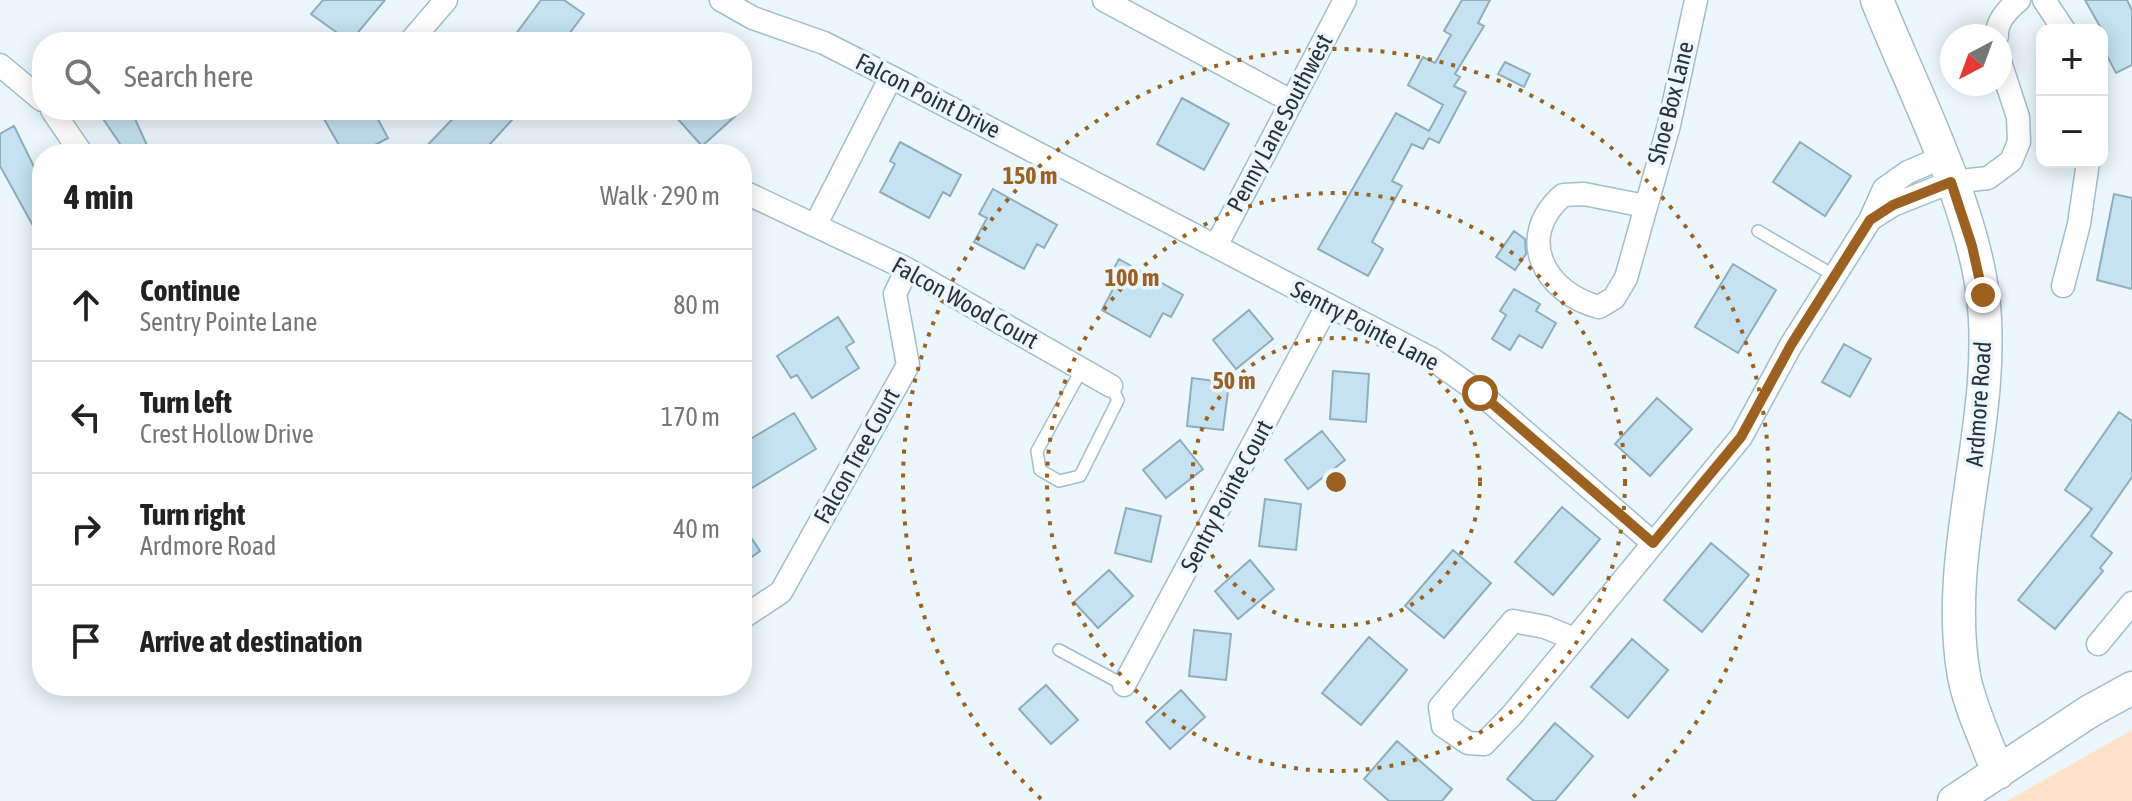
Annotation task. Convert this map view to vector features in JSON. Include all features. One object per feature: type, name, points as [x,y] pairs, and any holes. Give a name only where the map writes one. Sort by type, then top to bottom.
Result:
[{"type":"street","points":[[419,32],[446,0]]},
{"type":"street","name":"Falcon Point Drive","points":[[721,0],[753,18],[824,43],[1216,246]]},
{"type":"street","points":[[1104,0],[1291,101]]},
{"type":"street","name":"Penny Lane Southwest","points":[[1216,246],[1345,0]]},
{"type":"street","name":"Shoe Box Lane","points":[[1645,206],[1584,194],[1563,195],[1543,222],[1537,242],[1538,257],[1568,292],[1584,303],[1599,307],[1614,298],[1626,278],[1669,125],[1696,0]]},
{"type":"street","name":"Ardmore Road","points":[[1877,0],[1946,170],[1972,246],[1983,295],[1986,356],[1960,598],[1964,677],[1998,773]]},
{"type":"street","points":[[1999,24],[2008,9],[2019,0]]},
{"type":"street","points":[[2044,0],[2060,24]]},
{"type":"street","points":[[0,65],[32,92]]},
{"type":"street","points":[[816,224],[891,77]]},
{"type":"street","points":[[1574,639],[1545,627],[1513,621],[1440,707],[1443,726],[1468,743],[1484,744],[1574,639],[1741,437],[1870,220],[1884,189],[1908,172],[1946,170],[1988,178],[2011,161],[2019,142],[2018,117],[2011,96]]},
{"type":"street","points":[[59,120],[75,144]]},
{"type":"street","points":[[2063,286],[2079,224],[2087,168]]},
{"type":"street","name":"Falcon Wood Court","points":[[752,195],[907,269],[1111,386]]},
{"type":"street","name":"Sentry Pointe Lane","points":[[1216,246],[1432,359],[1480,393],[1653,543]]},
{"type":"street","name":"Falcon Tree Court","points":[[752,611],[781,592],[908,365],[895,294],[907,269]]},
{"type":"street","name":"Sentry Pointe Court","points":[[1124,685],[1327,306]]},
{"type":"street","points":[[2098,644],[2132,603]]},
{"type":"street","points":[[1954,801],[2090,711],[2132,688]]},
{"type":"lane","points":[[1758,231],[1835,276]]},
{"type":"lane","points":[[1082,368],[1037,451],[1040,470],[1059,481],[1080,476],[1118,400],[1111,386]]},
{"type":"lane","points":[[1059,650],[1124,685]]},
{"type":"shaded area","points":[[2132,730],[2132,801],[2007,801]]},
{"type":"building","points":[[323,0],[385,0],[358,32],[336,32],[311,14]]},
{"type":"building","points":[[541,0],[564,0],[584,14],[570,32],[517,32]]},
{"type":"building","points":[[1462,0],[1490,0],[1478,23],[1484,26],[1455,74],[1460,77],[1454,86],[1466,92],[1439,143],[1429,138],[1423,149],[1412,144],[1392,181],[1402,186],[1372,242],[1383,249],[1368,276],[1318,249],[1396,113],[1429,131],[1443,105],[1408,85],[1423,57],[1435,63],[1451,35],[1444,31]]},
{"type":"building","points":[[2085,0],[2127,0],[2132,10],[2132,65],[2116,73],[2108,58],[2108,24],[2099,24]]},
{"type":"building","points":[[1505,62],[1530,74],[1524,87],[1498,74]]},
{"type":"building","points":[[1182,98],[1229,124],[1204,170],[1157,144]]},
{"type":"building","points":[[104,120],[136,120],[146,144],[120,144]]},
{"type":"building","points":[[325,120],[378,120],[388,138],[377,144],[338,144]]},
{"type":"building","points":[[451,120],[512,120],[490,144],[429,144]]},
{"type":"building","points":[[679,120],[731,120],[704,144],[700,144]]},
{"type":"building","points":[[14,126],[32,163],[32,224],[0,166],[0,134]]},
{"type":"building","points":[[900,142],[961,175],[950,196],[943,192],[929,218],[880,192],[895,164],[890,161]]},
{"type":"building","points":[[1800,142],[1851,176],[1825,216],[1773,182]]},
{"type":"building","points":[[993,189],[1057,225],[1044,248],[1037,244],[1024,269],[974,242],[987,218],[979,214]]},
{"type":"building","points":[[2114,194],[2132,198],[2132,289],[2097,280]]},
{"type":"building","points":[[1514,231],[1525,239],[1526,254],[1515,270],[1496,257]]},
{"type":"building","points":[[1119,259],[1183,295],[1171,317],[1163,313],[1150,337],[1102,310],[1114,287],[1105,283]]},
{"type":"building","points":[[1733,264],[1776,290],[1738,353],[1695,327]]},
{"type":"building","points":[[1514,289],[1540,304],[1536,311],[1556,323],[1542,348],[1519,335],[1510,350],[1492,339],[1506,315],[1500,311]]},
{"type":"building","points":[[1249,310],[1273,339],[1236,369],[1213,340]]},
{"type":"building","points":[[838,317],[854,342],[846,347],[859,368],[812,398],[797,375],[791,378],[777,356]]},
{"type":"building","points":[[1844,344],[1871,359],[1850,397],[1822,382]]},
{"type":"building","points":[[1333,371],[1369,374],[1366,422],[1330,419]]},
{"type":"building","points":[[1192,378],[1229,383],[1223,430],[1187,426]]},
{"type":"building","points":[[1657,398],[1692,429],[1650,476],[1615,444]]},
{"type":"building","points":[[2119,412],[2132,421],[2132,477],[2091,536],[2112,553],[2100,568],[2103,571],[2055,629],[2018,600],[2092,509],[2065,490]]},
{"type":"building","points":[[794,413],[816,449],[752,488],[752,438]]},
{"type":"building","points":[[1322,431],[1345,460],[1308,489],[1285,460]]},
{"type":"building","points":[[1180,440],[1203,469],[1166,498],[1143,470]]},
{"type":"building","points":[[1265,499],[1301,504],[1296,550],[1259,546]]},
{"type":"building","points":[[1562,507],[1600,539],[1553,595],[1515,562]]},
{"type":"building","points":[[1126,508],[1161,516],[1151,562],[1115,553]]},
{"type":"building","points":[[752,539],[760,551],[752,557]]},
{"type":"building","points":[[1711,543],[1749,575],[1702,632],[1664,600]]},
{"type":"building","points":[[1453,550],[1491,583],[1444,638],[1405,606]]},
{"type":"building","points":[[1250,560],[1274,589],[1238,619],[1215,591]]},
{"type":"building","points":[[1109,570],[1133,596],[1098,628],[1074,602]]},
{"type":"building","points":[[1194,630],[1231,634],[1226,680],[1189,676]]},
{"type":"building","points":[[1369,637],[1407,670],[1361,725],[1322,693]]},
{"type":"building","points":[[1632,639],[1668,670],[1628,718],[1591,687]]},
{"type":"building","points":[[1046,685],[1078,720],[1051,744],[1019,709]]},
{"type":"building","points":[[1181,690],[1205,717],[1170,749],[1146,722]]},
{"type":"building","points":[[1555,723],[1593,756],[1555,801],[1534,801],[1507,779]]},
{"type":"building","points":[[1397,741],[1452,789],[1442,801],[1389,801],[1364,779]]},
{"type":"route","points":[[1480,393],[1653,543],[1741,437],[1791,345],[1870,220],[1893,205],[1951,182],[1972,246],[1983,295]]}]
